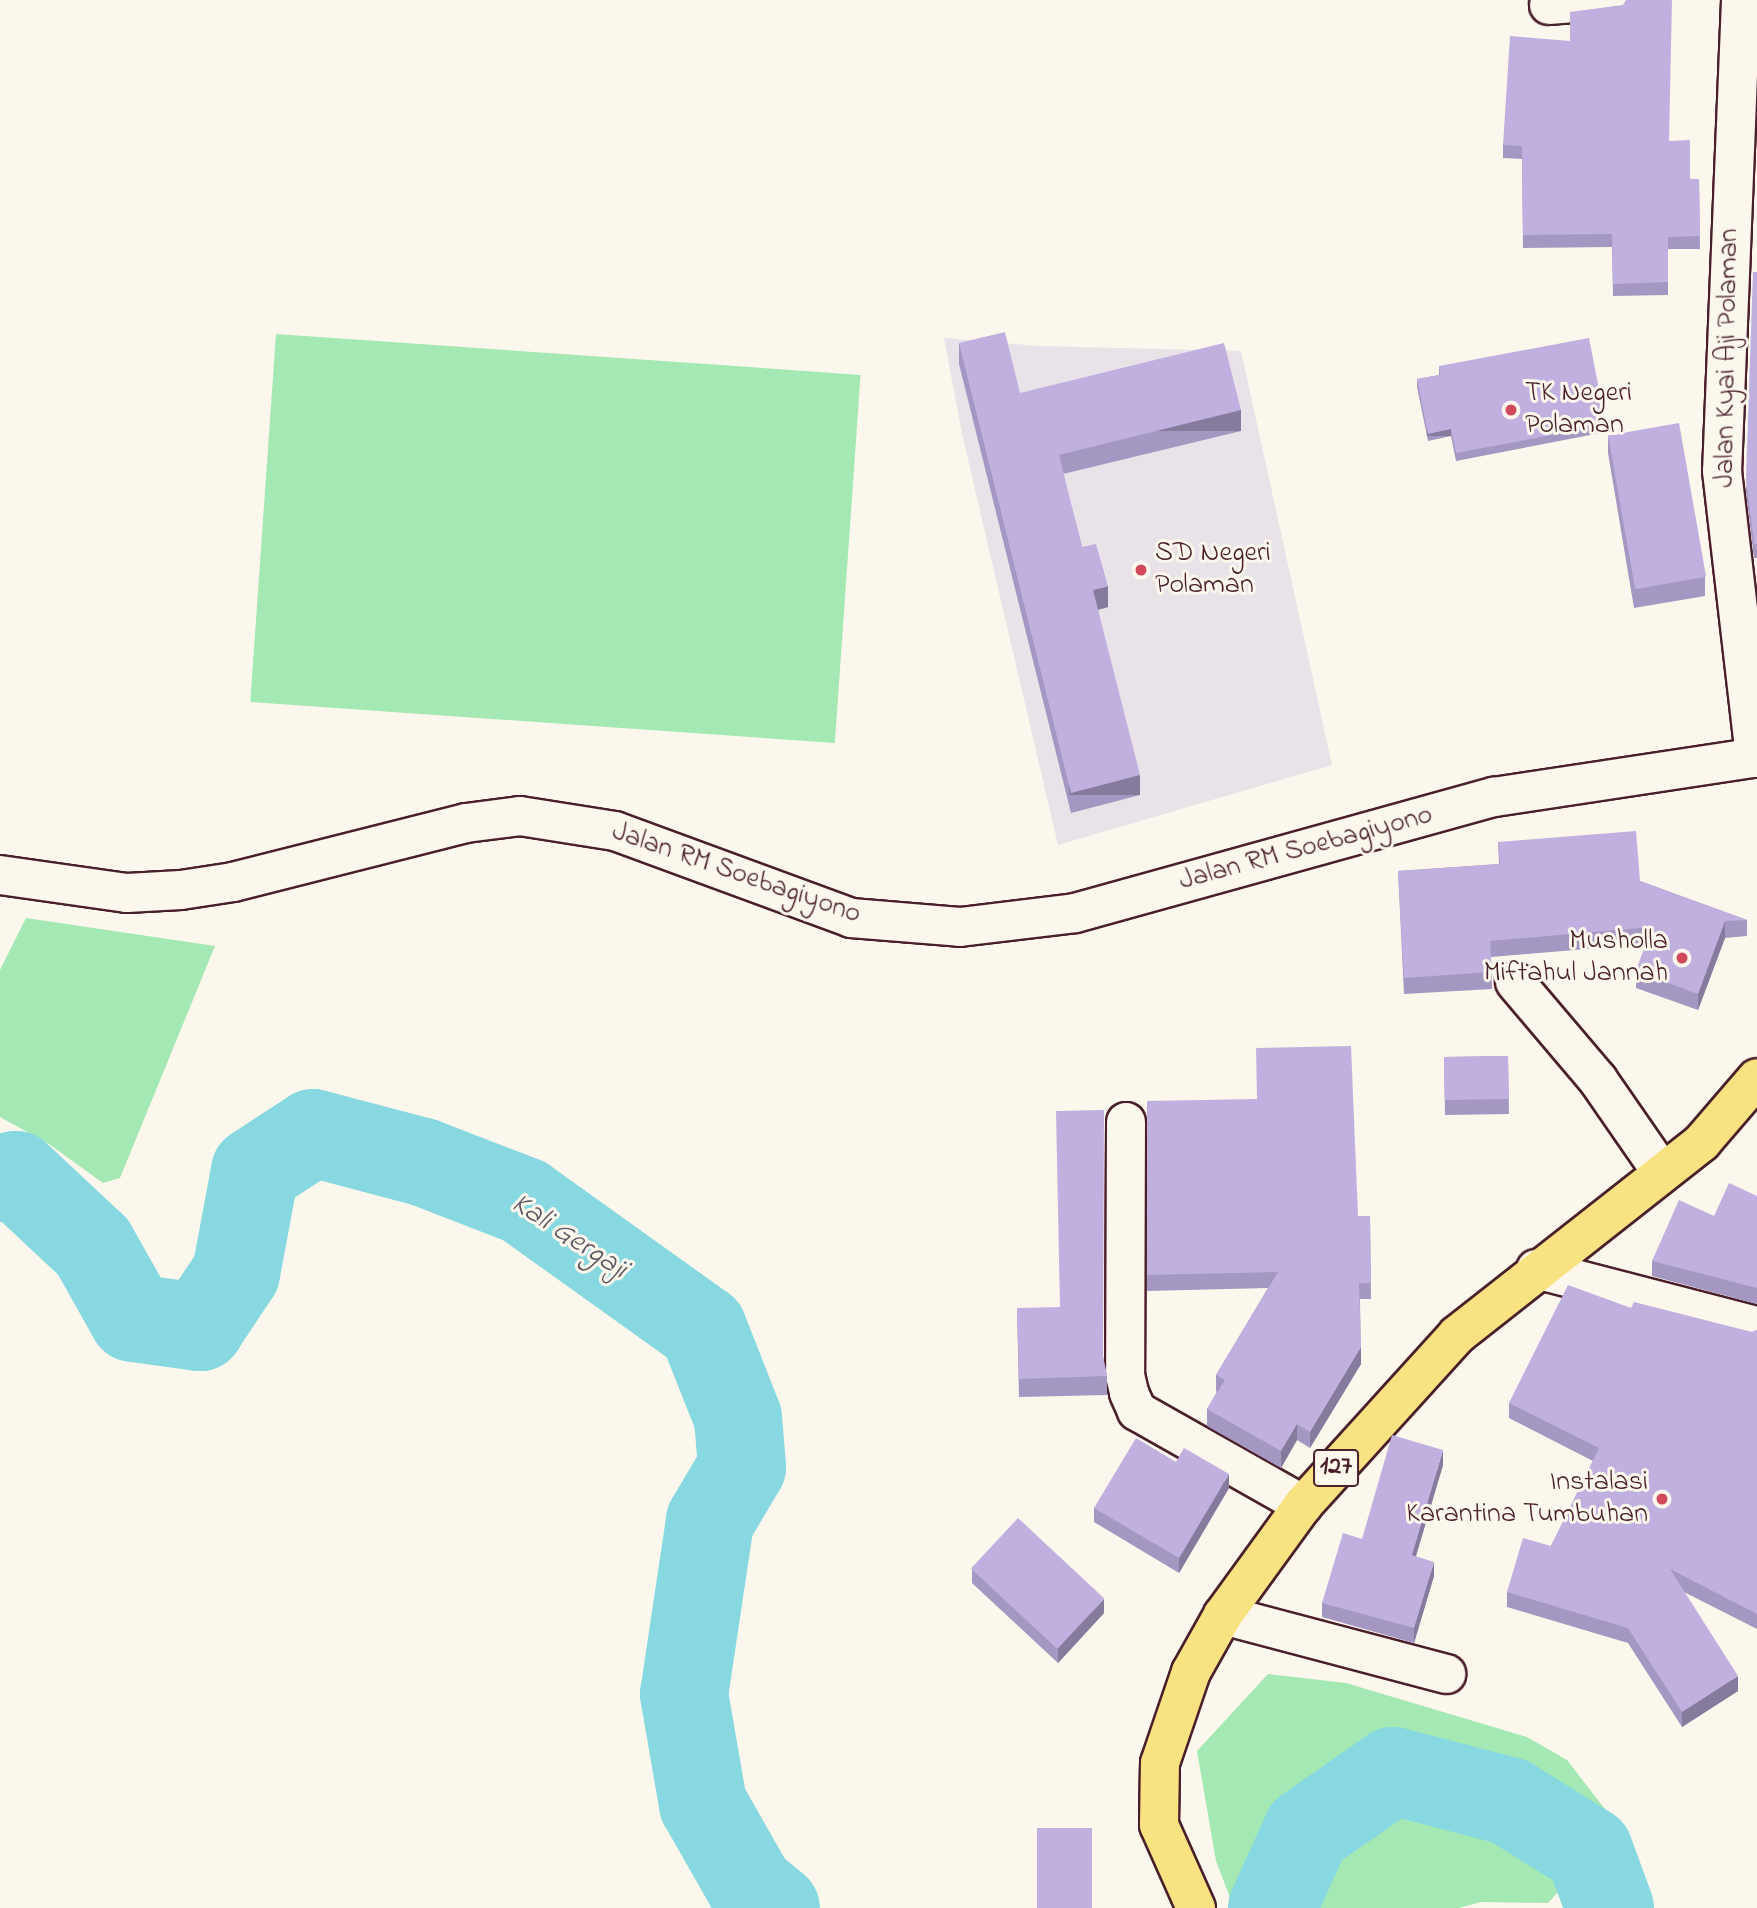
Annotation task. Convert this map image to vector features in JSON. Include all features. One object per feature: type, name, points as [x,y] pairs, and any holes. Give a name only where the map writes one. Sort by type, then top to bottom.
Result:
[{"type":"main road","name":"127","points":[[1195,1904],[1159,1825],[1160,1763],[1191,1672],[1223,1615],[1303,1505],[1457,1335],[1536,1269],[1702,1142],[1754,1085]]},
{"type":"street","points":[[1549,5],[1611,0]]},
{"type":"street","name":"Jalan Kyai Aji Polaman","points":[[1741,0],[1722,471],[1756,757]]},
{"type":"street","name":"Jalan RM Soebagiyono","points":[[0,875],[127,893],[181,890],[233,882],[466,823],[520,816],[615,831],[851,918],[960,928],[1075,913],[1494,797],[1756,757]]},
{"type":"street","points":[[1515,982],[1598,1080],[1661,1171]]},
{"type":"street","points":[[1126,1122],[1125,1375],[1129,1393],[1138,1411],[1303,1505]]},
{"type":"street","points":[[1536,1269],[1757,1326]]},
{"type":"street","points":[[1223,1615],[1446,1674]]},
{"type":"shaded area","name":"SD Negeri Polaman","points":[[944,338],[1039,346],[1241,351],[1332,765],[1058,845],[962,434]]},
{"type":"green space","points":[[276,334],[861,375],[835,743],[250,702]]},
{"type":"green space","points":[[26,918],[215,946],[120,1178],[103,1183],[49,1144],[0,1117],[0,970]]},
{"type":"green space","points":[[1268,1674],[1346,1683],[1527,1737],[1567,1760],[1618,1826],[1548,1903],[1481,1902],[1459,1908],[1234,1908],[1216,1861],[1197,1751]]},
{"type":"building","points":[[1626,0],[1672,0],[1669,141],[1690,140],[1690,179],[1699,179],[1700,236],[1668,237],[1668,282],[1613,284],[1612,234],[1523,235],[1522,146],[1503,145],[1510,36],[1570,41],[1570,12],[1623,5]]},
{"type":"building","points":[[1753,272],[1757,272],[1757,544],[1754,544],[1746,478]]},
{"type":"building","points":[[1005,332],[1020,393],[1224,343],[1241,410],[1059,455],[1082,547],[1096,544],[1108,586],[1093,590],[1140,775],[1071,793],[959,343]]},
{"type":"building","name":"TK Negeri Polaman","points":[[1589,338],[1606,425],[1456,453],[1451,429],[1428,434],[1417,379],[1440,375],[1439,366]]},
{"type":"building","points":[[1679,423],[1706,577],[1635,589],[1608,436]]},
{"type":"building","points":[[1636,831],[1640,881],[1747,920],[1725,921],[1698,994],[1636,971],[1652,927],[1490,941],[1492,972],[1404,978],[1398,871],[1500,864],[1498,842]]},
{"type":"building","points":[[1351,1046],[1358,1216],[1370,1216],[1371,1283],[1359,1283],[1361,1347],[1310,1432],[1297,1424],[1281,1451],[1207,1409],[1225,1380],[1216,1375],[1278,1272],[1147,1275],[1147,1101],[1257,1099],[1256,1048]]},
{"type":"building","points":[[1508,1056],[1509,1099],[1445,1100],[1444,1057]]},
{"type":"building","points":[[1104,1110],[1103,1356],[1107,1376],[1019,1379],[1017,1308],[1060,1307],[1056,1111]]},
{"type":"building","points":[[1729,1183],[1757,1196],[1757,1288],[1652,1261],[1679,1200],[1714,1216]]},
{"type":"building","points":[[1568,1285],[1631,1308],[1634,1302],[1752,1332],[1757,1330],[1757,1614],[1670,1569],[1738,1676],[1682,1712],[1628,1628],[1507,1592],[1523,1538],[1551,1546],[1599,1448],[1509,1403]]},
{"type":"building","points":[[1392,1435],[1443,1450],[1412,1555],[1434,1562],[1414,1628],[1322,1603],[1343,1533],[1362,1539]]},
{"type":"building","points":[[1136,1438],[1176,1462],[1184,1448],[1229,1474],[1179,1558],[1094,1508]]},
{"type":"building","points":[[1018,1518],[1104,1598],[1057,1649],[971,1568]]},
{"type":"building","points":[[1037,1828],[1092,1828],[1092,1908],[1037,1908]]},
{"type":"waterway","name":"Kali Gergaji","points":[[0,1178],[16,1175],[93,1247],[133,1318],[200,1327],[236,1273],[255,1171],[313,1133],[423,1162],[524,1201],[703,1329],[738,1418],[742,1467],[710,1521],[684,1694],[703,1804],[751,1888],[776,1908]]},
{"type":"waterway","name":"Kali Gergaji","points":[[1272,1908],[1307,1831],[1393,1771],[1509,1801],[1589,1851],[1610,1908]]},
{"type":"place","name":"TK Negeri Polaman","points":[[1511,410]]},
{"type":"place","name":"SD Negeri Polaman","points":[[1141,570]]},
{"type":"place","name":"Musholla Miftahul Jannah","points":[[1682,958]]},
{"type":"place","name":"Instalasi Karantina Tumbuhan","points":[[1662,1499]]}]
